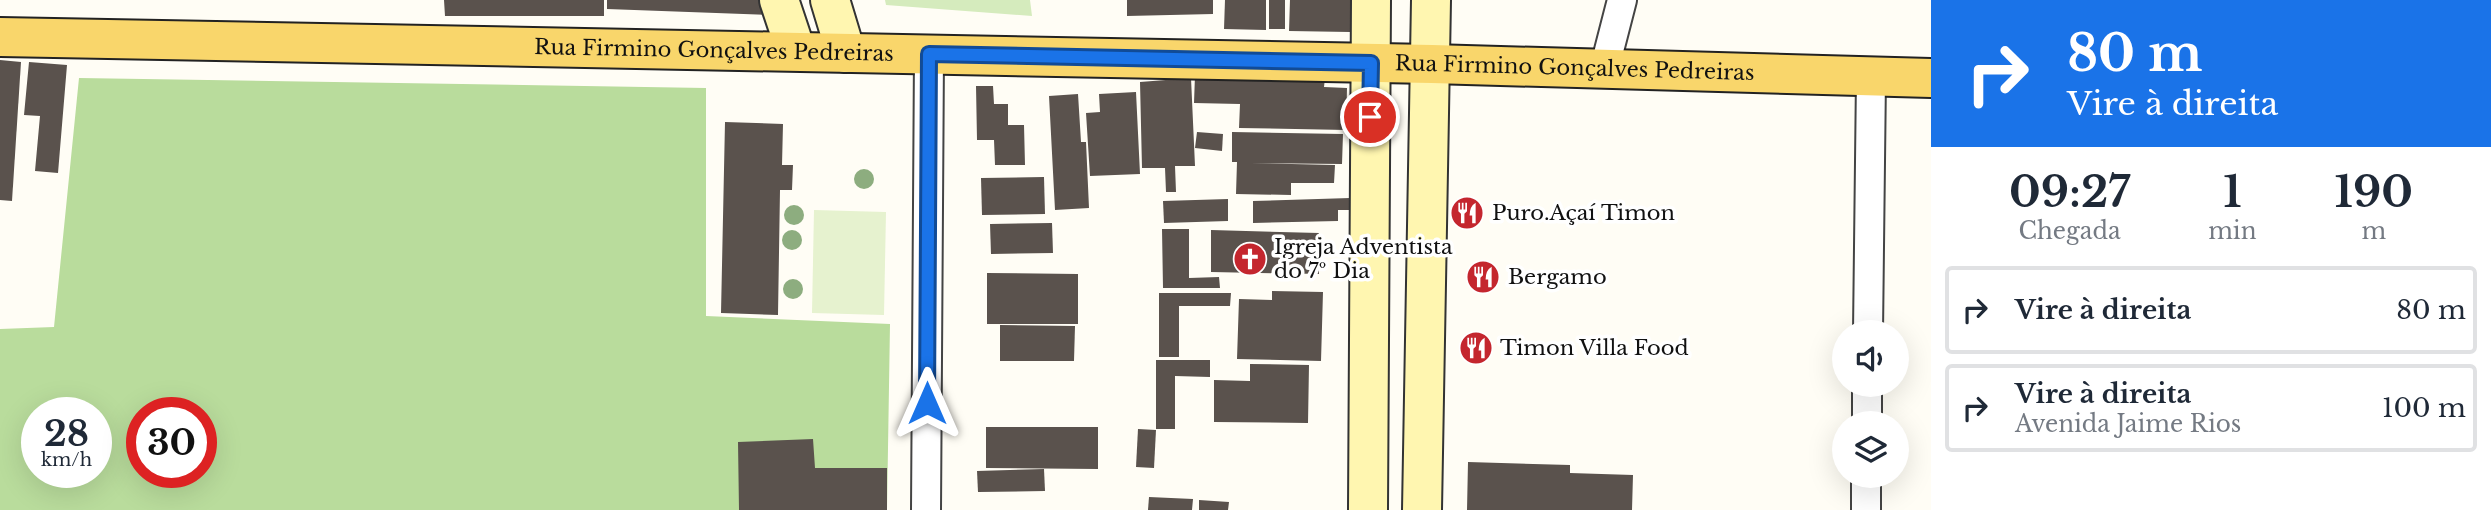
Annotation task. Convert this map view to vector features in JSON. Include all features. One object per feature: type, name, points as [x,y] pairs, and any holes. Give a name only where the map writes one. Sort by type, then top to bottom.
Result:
[{"type":"main road","name":"Rua Firmino Gonçalves Pedreiras","points":[[0,37],[1432,64],[1931,78]]},
{"type":"street","points":[[779,0],[796,51]]},
{"type":"street","points":[[830,0],[846,53]]},
{"type":"street","points":[[1368,510],[1371,0]]},
{"type":"street","points":[[1422,510],[1422,386],[1432,64],[1431,0]]},
{"type":"street","points":[[1604,70],[1622,0]]},
{"type":"street","points":[[926,510],[929,54]]},
{"type":"street","points":[[1868,320],[1871,77]]},
{"type":"street","points":[[1367,383],[1422,386]]},
{"type":"street","points":[[1866,488],[1866,510]]},
{"type":"green space","points":[[885,0],[1030,0],[1032,16],[886,5]]},
{"type":"green space","points":[[79,78],[706,88],[706,316],[890,324],[887,510],[0,510],[0,329],[54,327]]},
{"type":"green space","points":[[814,210],[886,212],[884,315],[812,313]]},
{"type":"building","points":[[444,0],[604,0],[604,16],[445,16]]},
{"type":"building","points":[[607,0],[766,0],[771,15],[607,9]]},
{"type":"building","points":[[1127,0],[1213,0],[1213,14],[1127,16]]},
{"type":"building","points":[[1225,0],[1266,0],[1266,30],[1224,29]]},
{"type":"building","points":[[1269,0],[1285,0],[1285,29],[1269,29]]},
{"type":"building","points":[[1290,0],[1350,0],[1350,32],[1289,31]]},
{"type":"building","points":[[0,60],[21,62],[12,201],[0,200]]},
{"type":"building","points":[[29,62],[67,65],[58,173],[35,171],[40,116],[24,115]]},
{"type":"building","points":[[1195,75],[1325,78],[1324,87],[1347,88],[1346,130],[1239,128],[1240,104],[1194,103]]},
{"type":"building","points":[[1191,78],[1195,166],[1175,166],[1176,192],[1166,192],[1165,168],[1142,168],[1140,82]]},
{"type":"building","points":[[976,86],[993,86],[994,104],[1008,104],[1008,125],[1024,125],[1025,165],[995,165],[994,140],[977,140]]},
{"type":"building","points":[[1136,92],[1140,174],[1090,176],[1086,113],[1100,112],[1099,94]]},
{"type":"building","points":[[1078,94],[1081,142],[1086,142],[1089,208],[1055,210],[1049,96]]},
{"type":"building","points":[[725,122],[783,124],[782,165],[793,165],[792,190],[780,190],[778,315],[721,313]]},
{"type":"building","points":[[1197,132],[1223,134],[1222,151],[1195,148]]},
{"type":"building","points":[[1232,132],[1343,134],[1342,164],[1250,163],[1335,165],[1334,183],[1291,183],[1291,195],[1236,194],[1237,162],[1232,162]]},
{"type":"building","points":[[1044,177],[1045,214],[982,215],[981,178]]},
{"type":"building","points":[[1350,198],[1350,210],[1338,210],[1338,221],[1253,223],[1253,201]]},
{"type":"building","points":[[1228,199],[1228,221],[1164,223],[1163,201]]},
{"type":"building","points":[[1052,223],[1053,253],[991,254],[990,224]]},
{"type":"building","points":[[1162,229],[1189,229],[1189,278],[1219,277],[1220,288],[1163,288]]},
{"type":"building","points":[[1211,230],[1319,233],[1319,274],[1211,272]]},
{"type":"building","points":[[987,273],[1078,274],[1078,324],[987,324]]},
{"type":"building","points":[[1272,291],[1323,292],[1321,361],[1237,359],[1239,299],[1272,300]]},
{"type":"building","points":[[1159,293],[1231,293],[1230,306],[1179,306],[1179,357],[1159,357]]},
{"type":"building","points":[[1000,325],[1075,326],[1074,361],[1000,361]]},
{"type":"building","points":[[1156,360],[1210,360],[1210,377],[1175,376],[1175,429],[1156,429]]},
{"type":"building","points":[[1250,364],[1309,365],[1308,423],[1214,422],[1214,380],[1250,381]]},
{"type":"building","points":[[986,427],[1098,427],[1098,469],[986,468]]},
{"type":"building","points":[[1138,429],[1156,430],[1154,468],[1136,467]]},
{"type":"building","points":[[813,439],[815,468],[887,468],[887,510],[739,510],[738,442]]},
{"type":"building","points":[[1468,462],[1570,465],[1570,473],[1633,475],[1632,510],[1467,510]]},
{"type":"building","points":[[1044,469],[1045,491],[978,492],[977,471]]},
{"type":"building","points":[[1149,497],[1193,499],[1192,510],[1148,510]]},
{"type":"building","points":[[1199,500],[1229,502],[1228,510],[1199,510]]},
{"type":"place","name":"Puro.Açaí Timon","points":[[1467,213]]},
{"type":"place","name":"Igreja Adventista do 7º Dia","points":[[1250,259]]},
{"type":"place","name":"Bergamo","points":[[1483,277]]},
{"type":"place","name":"Timon Villa Food","points":[[1476,348]]},
{"type":"route","points":[[927,403],[929,54],[1371,63],[1370,117]]}]
